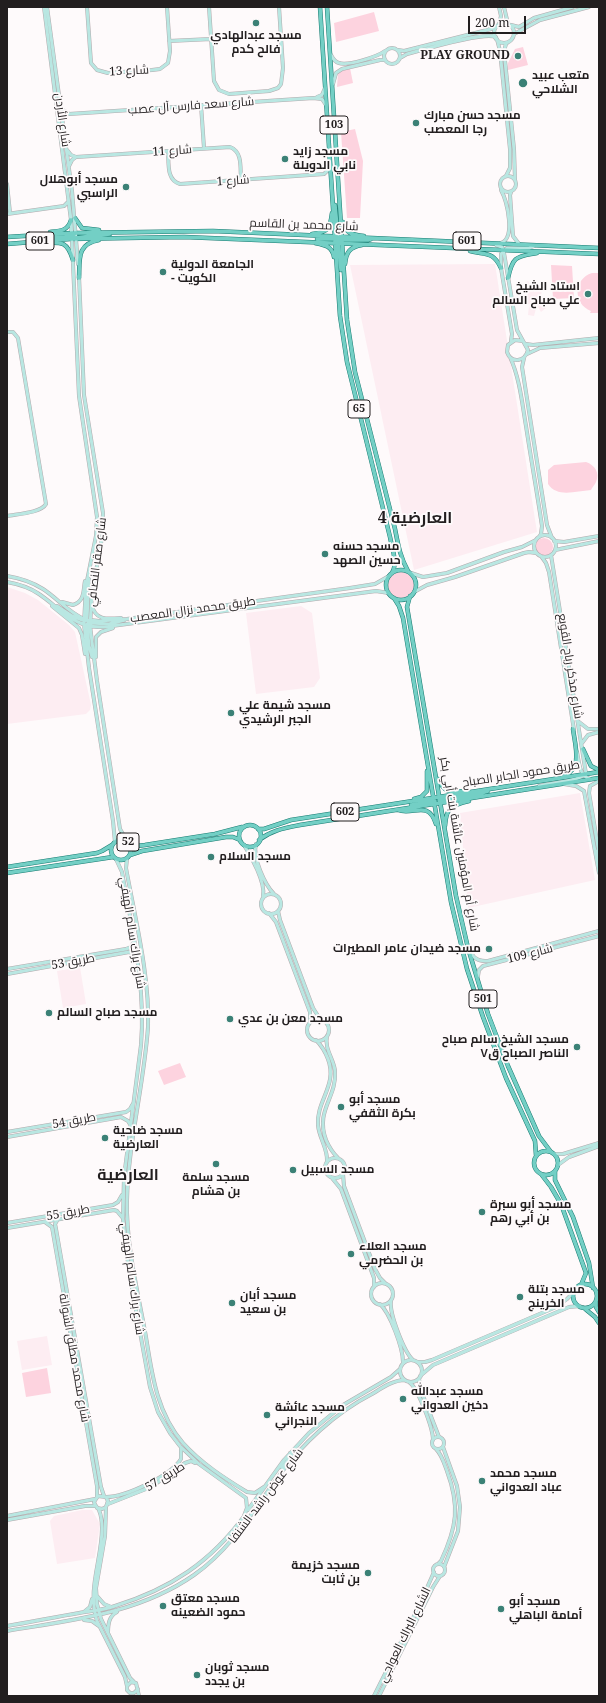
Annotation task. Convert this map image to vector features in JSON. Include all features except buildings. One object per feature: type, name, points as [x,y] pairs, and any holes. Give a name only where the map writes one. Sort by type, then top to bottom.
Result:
[{"type":"main road","name":"103","points":[[320,7],[333,200]]},
{"type":"main road","name":"103","points":[[326,7],[340,208],[338,239]]},
{"type":"main road","points":[[298,235],[323,233],[329,229],[331,225],[333,200]]},
{"type":"main road","points":[[333,200],[336,212],[340,267],[343,275]]},
{"type":"main road","points":[[340,208],[344,226],[348,232],[352,234],[379,238]]},
{"type":"main road","points":[[34,235],[64,230],[73,219],[84,228],[110,232]]},
{"type":"main road","points":[[184,237],[213,235],[215,233],[213,231]]},
{"type":"main road","name":"شارع محمد بن القاسم","points":[[74,236],[110,232],[213,231],[298,235],[371,244],[599,254]]},
{"type":"main road","points":[[31,242],[37,238],[121,232]]},
{"type":"main road","name":"شارع محمد بن القاسم","points":[[8,237],[34,235],[120,238],[184,237],[301,241],[379,238],[599,248]]},
{"type":"main road","points":[[79,278],[80,254],[85,246],[95,240],[120,238]]},
{"type":"main road","name":"65","points":[[338,239],[337,275],[340,316],[347,362],[385,512],[394,562],[394,568],[386,584],[389,593]]},
{"type":"main road","points":[[301,241],[330,247],[334,254],[337,275]]},
{"type":"main road","points":[[31,242],[62,243],[68,248],[72,260]]},
{"type":"main road","name":"601","points":[[7,244],[31,242]]},
{"type":"main road","points":[[343,275],[347,252],[354,246],[371,244]]},
{"type":"main road","points":[[466,249],[491,254],[497,260],[501,268]]},
{"type":"main road","points":[[508,278],[511,266],[517,258],[523,255],[541,252]]},
{"type":"main road","name":"65","points":[[343,275],[346,320],[355,372],[385,487],[402,562],[416,582],[414,592]]},
{"type":"main road","points":[[390,574],[399,570],[409,572]]},
{"type":"main road","points":[[389,593],[394,598],[403,600],[414,592]]},
{"type":"main road","name":"شارع أم المؤمنين عائشة بنت أبي بكر","points":[[410,596],[407,606],[445,835],[456,896],[468,948],[478,986],[499,1044],[529,1116],[539,1136],[552,1153]]},
{"type":"main road","name":"شارع أم المؤمنين عائشة بنت أبي بكر","points":[[394,598],[399,606],[403,618],[451,902],[467,969],[492,1042],[535,1141],[536,1155]]},
{"type":"main road","points":[[538,782],[566,775],[574,767],[576,759],[573,729]]},
{"type":"main road","points":[[583,749],[591,766],[599,771]]},
{"type":"main road","points":[[400,803],[421,797],[427,791],[426,752]]},
{"type":"main road","name":"طريق حمود الجابر الصباح","points":[[440,800],[478,791],[584,775],[599,771]]},
{"type":"main road","points":[[436,775],[443,788],[448,791],[478,791]]},
{"type":"main road","name":"طريق حمود الجابر الصباح","points":[[440,800],[485,796],[599,779]]},
{"type":"main road","points":[[397,810],[401,807],[478,794],[490,790]]},
{"type":"main road","points":[[445,835],[446,814],[451,807],[485,796]]},
{"type":"main road","name":"602","points":[[128,842],[137,846],[145,845],[215,834],[250,825],[258,829],[291,820],[400,803],[434,801]]},
{"type":"main road","points":[[397,810],[403,812],[421,810],[428,812],[433,817],[439,835]]},
{"type":"main road","name":"602","points":[[256,844],[270,832],[281,828],[397,810]]},
{"type":"main road","points":[[240,840],[239,833],[242,828]]},
{"type":"main road","points":[[258,829],[260,834],[259,840]]},
{"type":"main road","points":[[130,855],[147,850],[226,837],[233,837],[240,840],[244,845],[250,846],[256,844]]},
{"type":"main road","name":"52","points":[[121,839],[128,842],[131,849],[130,855],[127,859],[120,860],[115,858],[110,851],[113,843],[121,839]]},
{"type":"main road","points":[[7,866],[102,851],[113,843]]},
{"type":"main road","points":[[7,873],[115,858]]},
{"type":"main road","points":[[536,1155],[545,1151],[552,1153]]},
{"type":"main road","name":"501","points":[[552,1153],[556,1157],[558,1165]]},
{"type":"main road","name":"501","points":[[536,1155],[533,1164],[536,1170],[541,1174],[556,1194],[573,1234],[586,1273],[581,1285]]},
{"type":"main road","points":[[541,1174],[549,1175],[555,1171],[558,1165]]},
{"type":"main road","points":[[555,1171],[556,1180],[573,1217],[589,1263],[593,1288],[597,1295],[596,1307],[599,1312]]},
{"type":"main road","points":[[593,1288],[590,1285],[581,1285],[574,1292],[574,1300],[595,1316],[599,1323]]},
{"type":"main road","points":[[582,1307],[590,1307],[596,1299]]},
{"type":"street","name":"شارع الأردن","points":[[44,7],[70,191],[74,236]]},
{"type":"street","name":"شارع الأردن","points":[[47,7],[53,66]]},
{"type":"street","name":"شارع 13","points":[[87,7],[92,63],[95,68],[102,73],[160,69],[168,63],[170,57],[167,7]]},
{"type":"street","points":[[209,7],[214,80],[219,90],[229,94],[274,90],[278,88],[283,80],[279,7]]},
{"type":"street","points":[[499,7],[501,19],[495,31],[500,52],[510,149],[510,168],[506,176],[502,178],[500,182],[507,208],[511,236],[521,245]]},
{"type":"street","points":[[504,7],[514,34]]},
{"type":"street","points":[[329,51],[334,61],[340,64],[348,63],[376,57],[390,47],[404,51],[490,29],[498,25],[510,24],[519,27],[534,18],[573,7]]},
{"type":"street","points":[[500,243],[506,241],[511,236],[510,195],[516,186],[514,149],[504,51],[506,44],[514,34],[540,20],[589,7]]},
{"type":"street","points":[[500,12],[505,12]]},
{"type":"street","points":[[385,51],[385,60],[389,64],[394,64],[407,54],[488,35],[502,42],[508,42]]},
{"type":"street","points":[[169,41],[211,39]]},
{"type":"street","points":[[398,50],[400,58]]},
{"type":"street","points":[[332,96],[334,77],[336,73],[349,67],[385,60]]},
{"type":"street","points":[[348,63],[347,65],[349,67]]},
{"type":"street","name":"شارع الأردن","points":[[54,73],[66,147],[69,185]]},
{"type":"street","points":[[314,98],[322,95],[325,90],[325,73]]},
{"type":"street","points":[[314,98],[325,102],[328,116]]},
{"type":"street","name":"شارع سعد فارس آل عصب","points":[[69,114],[314,98]]},
{"type":"street","points":[[201,105],[204,148]]},
{"type":"street","points":[[60,108],[69,114],[62,122]]},
{"type":"street","points":[[66,147],[71,155],[76,157],[68,166]]},
{"type":"street","name":"شارع 11","points":[[76,157],[230,147],[236,150],[240,159],[241,180]]},
{"type":"street","name":"شارع 1","points":[[168,151],[170,176],[176,183],[184,184],[324,174]]},
{"type":"street","points":[[331,167],[324,174],[331,181]]},
{"type":"street","points":[[506,176],[511,176],[515,180]]},
{"type":"street","points":[[7,184],[9,213],[64,206],[70,209]]},
{"type":"street","points":[[501,190],[506,193],[511,192]]},
{"type":"street","name":"شارع الأردن","points":[[70,191],[69,201],[73,219]]},
{"type":"street","points":[[64,206],[69,201]]},
{"type":"street","name":"شارع صقر النصافي","points":[[74,236],[72,260],[79,396],[97,517],[96,536],[89,573],[86,622],[88,668],[113,821],[113,843]]},
{"type":"street","name":"شارع صقر النصافي","points":[[74,236],[79,278],[84,394],[103,513],[103,530],[86,622]]},
{"type":"street","points":[[493,242],[501,246],[503,250],[517,330],[528,350],[522,367],[547,525],[553,539],[555,550]]},
{"type":"street","points":[[534,246],[528,248],[507,248],[503,250],[500,256],[512,334],[507,348],[515,369],[521,395],[542,530],[534,547],[536,553]]},
{"type":"street","points":[[7,332],[13,332],[18,338],[46,504],[44,508],[38,510],[7,516]]},
{"type":"street","points":[[526,344],[533,345],[599,338]]},
{"type":"street","points":[[510,343],[517,340],[523,341]]},
{"type":"street","points":[[510,358],[517,360],[540,348],[599,343]]},
{"type":"street","points":[[409,572],[423,577],[447,574],[504,552],[522,547],[537,538],[547,536],[564,542],[599,536]]},
{"type":"street","points":[[414,592],[427,585],[524,553],[529,552],[536,553],[541,556],[548,556],[555,550],[599,542]]},
{"type":"street","name":"شارع مذكر رباح القوبع","points":[[551,554],[579,722],[583,749],[584,775]]},
{"type":"street","name":"شارع مذكر رباح القوبع","points":[[541,556],[548,567],[573,729],[584,775]]},
{"type":"street","points":[[7,576],[25,581],[47,592],[65,604],[73,604],[78,602],[83,596],[91,562]]},
{"type":"street","points":[[95,571],[92,603],[97,616],[106,619],[138,617]]},
{"type":"street","name":"طريق محمد نزال المعصب","points":[[86,622],[109,624],[138,617],[357,587],[375,584],[390,574]]},
{"type":"street","name":"طريق محمد نزال المعصب","points":[[7,582],[32,590],[67,616],[104,627],[376,591],[389,593]]},
{"type":"street","points":[[552,590],[558,589]]},
{"type":"street","points":[[47,592],[86,622],[89,646],[95,663],[120,829],[128,842]]},
{"type":"street","points":[[48,601],[54,609],[78,628],[82,635],[88,668]]},
{"type":"street","points":[[97,681],[96,637],[104,630],[122,625]]},
{"type":"street","points":[[564,670],[566,668],[570,669]]},
{"type":"street","points":[[579,722],[586,728],[599,728]]},
{"type":"street","points":[[582,743],[588,735],[599,732]]},
{"type":"street","points":[[534,788],[552,782],[584,775],[591,779]]},
{"type":"street","points":[[599,779],[590,786],[588,793],[599,853]]},
{"type":"street","points":[[560,784],[576,786],[584,791],[599,873]]},
{"type":"street","points":[[256,844],[256,855],[266,885],[280,900],[278,910],[280,920],[313,1008],[320,1019],[326,1022],[328,1026],[329,1031],[326,1045],[335,1072],[333,1088],[323,1116],[322,1125],[329,1147],[345,1165],[343,1174],[344,1186],[375,1269],[380,1278],[392,1290],[393,1295],[391,1300],[391,1310],[407,1353],[413,1360]]},
{"type":"street","points":[[244,845],[251,855],[263,887],[264,894],[262,907],[276,922],[310,1012],[308,1034],[316,1040],[324,1050],[331,1070],[329,1084],[318,1121],[326,1152],[327,1161],[325,1172],[341,1189],[374,1278],[372,1297],[374,1301],[384,1308],[402,1351],[403,1362],[400,1369],[401,1376],[416,1391],[432,1431],[433,1446],[440,1455],[451,1481],[456,1506],[456,1521],[452,1536],[441,1561],[434,1567],[434,1572],[440,1576],[444,1572],[444,1567],[458,1531],[460,1507],[457,1486],[443,1447],[444,1441],[439,1437],[420,1388],[421,1369],[418,1362]]},
{"type":"street","points":[[595,851],[597,852],[599,861]]},
{"type":"street","name":"شارع براك سالم الهيفي","points":[[115,858],[122,872],[142,994],[143,1024],[140,1060],[126,1162],[123,1194],[123,1219],[129,1272],[146,1368],[158,1412],[170,1433],[180,1446],[199,1464],[243,1496],[247,1502],[248,1508],[244,1516]]},
{"type":"street","name":"شارع براك سالم الهيفي","points":[[127,859],[126,868],[147,992],[148,1027],[130,1163],[127,1208],[133,1266],[151,1367],[159,1402],[179,1437],[201,1460],[234,1484],[251,1494],[264,1487]]},
{"type":"street","points":[[125,891],[130,891]]},
{"type":"street","points":[[262,900],[266,895],[274,894]]},
{"type":"street","points":[[269,913],[278,910]]},
{"type":"street","name":"شارع 109","points":[[488,963],[599,931]]},
{"type":"street","name":"شارع 109","points":[[488,963],[599,936]]},
{"type":"street","points":[[126,951],[131,947],[134,941]]},
{"type":"street","points":[[468,948],[476,959],[488,963]]},
{"type":"street","points":[[126,951],[132,953],[137,958]]},
{"type":"street","name":"طريق 53","points":[[7,969],[63,962],[126,951]]},
{"type":"street","name":"طريق 53","points":[[7,974],[63,962]]},
{"type":"street","points":[[478,986],[479,970],[488,963]]},
{"type":"street","points":[[141,987],[146,988]]},
{"type":"street","points":[[142,994],[147,992]]},
{"type":"street","points":[[310,1022],[320,1019]]},
{"type":"street","points":[[316,1040],[323,1039],[327,1036]]},
{"type":"street","points":[[140,1053],[145,1054]]},
{"type":"street","points":[[140,1060],[144,1061]]},
{"type":"street","name":"طريق 54","points":[[7,1132],[126,1112],[135,1101]]},
{"type":"street","points":[[99,1117],[99,1121]]},
{"type":"street","name":"طريق 54","points":[[7,1137],[121,1117],[128,1121],[131,1126]]},
{"type":"street","points":[[49,1125],[48,1127],[50,1130]]},
{"type":"street","points":[[43,1126],[45,1129],[44,1131]]},
{"type":"street","points":[[558,1165],[569,1156],[599,1142]]},
{"type":"street","points":[[552,1153],[563,1154],[599,1146]]},
{"type":"street","points":[[127,1156],[131,1157]]},
{"type":"street","points":[[327,1161],[331,1158],[338,1158]]},
{"type":"street","points":[[126,1162],[129,1161],[130,1163]]},
{"type":"street","points":[[332,1178],[339,1178],[343,1174]]},
{"type":"street","points":[[123,1194],[118,1202],[109,1206],[111,1209],[110,1210],[117,1210],[123,1219]]},
{"type":"street","name":"طريق 55","points":[[7,1228],[16,1224],[109,1206]]},
{"type":"street","name":"طريق 55","points":[[21,1223],[45,1222],[110,1210]]},
{"type":"street","name":"شارع محمد مطلق الشوالة","points":[[58,1220],[55,1224],[54,1230],[66,1300],[69,1306],[96,1480],[96,1507]]},
{"type":"street","points":[[45,1222],[54,1230]]},
{"type":"street","name":"طريق 55","points":[[7,1223],[16,1224]]},
{"type":"street","points":[[129,1268],[133,1266]]},
{"type":"street","points":[[129,1272],[131,1270],[134,1271]]},
{"type":"street","points":[[374,1287],[380,1284],[386,1284]]},
{"type":"street","points":[[403,1362],[408,1360],[418,1362],[428,1361],[556,1307],[574,1292]]},
{"type":"street","name":"شارع محمد مطلق الشوالة","points":[[66,1300],[65,1308],[84,1403]]},
{"type":"street","points":[[380,1304],[387,1303],[391,1300]]},
{"type":"street","points":[[65,1308],[67,1305],[69,1306]]},
{"type":"street","points":[[407,1381],[414,1381],[433,1365],[569,1307],[582,1307]]},
{"type":"street","points":[[452,1357],[472,1346],[469,1344]]},
{"type":"street","points":[[146,1368],[148,1366],[151,1367]]},
{"type":"street","name":"شارع عوض راشد الشنفا","points":[[7,1626],[115,1607],[153,1593],[185,1575],[217,1549],[231,1534],[290,1453],[309,1433],[338,1409],[362,1393],[391,1377],[400,1369]]},
{"type":"street","name":"شارع عوض راشد الشنفا","points":[[7,1631],[74,1620],[121,1610],[168,1591],[195,1574],[227,1547],[243,1528],[277,1478],[310,1439],[336,1417],[373,1393],[394,1382],[407,1381]]},
{"type":"street","name":"شارع محمد مطلق الشوالة","points":[[85,1410],[101,1487],[107,1506]]},
{"type":"street","points":[[433,1440],[439,1437]]},
{"type":"street","name":"طريق 57","points":[[96,1498],[128,1492],[167,1472],[180,1461],[182,1456],[180,1446]]},
{"type":"street","points":[[436,1449],[443,1447]]},
{"type":"street","points":[[277,1478],[280,1471],[291,1456],[290,1453]]},
{"type":"street","name":"طريق 57","points":[[96,1507],[102,1509],[150,1487],[188,1462],[199,1464]]},
{"type":"street","points":[[148,1483],[150,1487]]},
{"type":"street","points":[[231,1487],[234,1484]]},
{"type":"street","points":[[7,1520],[72,1506],[96,1498]]},
{"type":"street","points":[[7,1516],[72,1506],[90,1505],[96,1507],[100,1513],[103,1532],[101,1549],[103,1550]]},
{"type":"street","points":[[96,1611],[96,1594],[103,1550],[107,1506]]},
{"type":"street","points":[[80,1613],[91,1605],[102,1529]]},
{"type":"street","points":[[438,1564],[444,1567]]},
{"type":"street","name":"الشارع البراك العواجي","points":[[374,1696],[419,1606],[434,1572]]},
{"type":"street","name":"الشارع البراك العواجي","points":[[379,1696],[433,1587],[440,1576]]},
{"type":"street","points":[[94,1585],[96,1611],[101,1629],[125,1677],[127,1690],[134,1696]]},
{"type":"street","points":[[96,1594],[104,1604],[115,1607]]},
{"type":"street","points":[[108,1634],[109,1621],[114,1614],[121,1610]]},
{"type":"street","points":[[97,1615],[130,1678],[137,1685],[139,1696]]},
{"type":"street","points":[[36,1626],[35,1624],[37,1622],[60,1616]]},
{"type":"street","points":[[74,1620],[89,1620],[101,1629]]},
{"type":"street","points":[[127,1686],[130,1682],[134,1682]]},
{"type":"street","points":[[130,1693],[134,1693],[138,1689]]},
{"type":"shaded area","points":[[374,12],[379,31],[336,42],[334,23]]},
{"type":"shaded area","name":"PLAY GROUND","points":[[523,47],[528,65],[508,70],[508,63],[515,49]]},
{"type":"shaded area","points":[[350,68],[353,83],[337,87],[338,73]]},
{"type":"shaded area","points":[[355,129],[363,161],[360,218],[347,218],[341,132]]},
{"type":"shaded area","points":[[495,264],[537,532],[414,570],[350,265]]},
{"type":"shaded area","points":[[551,265],[572,266],[574,298],[553,299]]},
{"type":"shaded area","name":"استاد الشيخ علي صباح السالم","points":[[592,273],[599,273],[599,313],[590,313],[591,311],[585,308],[578,297],[581,280]]},
{"type":"shaded area","points":[[528,281],[535,292],[537,283],[542,286],[541,298],[546,308],[541,312],[537,305],[534,316],[528,315],[529,305],[526,297],[528,293],[523,284]]},
{"type":"shaded area","points":[[586,462],[594,467],[597,473],[596,482],[591,490],[567,493],[556,491],[548,484],[548,470],[554,465]]},
{"type":"shaded area","points":[[544,538],[550,541],[553,547],[550,553],[544,556],[538,553],[535,547],[538,541]]},
{"type":"shaded area","points":[[401,572],[410,576],[414,585],[410,594],[401,598],[392,594],[388,585],[392,576]]},
{"type":"shaded area","points":[[7,587],[25,593],[38,600],[69,625],[75,632],[91,705],[90,710],[86,714],[7,724]]},
{"type":"shaded area","points":[[301,606],[312,613],[320,678],[314,687],[256,694],[246,613]]},
{"type":"shaded area","points":[[580,793],[595,880],[468,908],[460,813]]},
{"type":"shaded area","points":[[80,967],[86,1004],[63,1008],[57,971]]},
{"type":"shaded area","points":[[180,1063],[186,1077],[164,1085],[158,1071]]},
{"type":"shaded area","points":[[47,1336],[52,1365],[22,1370],[17,1341]]},
{"type":"shaded area","points":[[47,1368],[51,1393],[26,1397],[22,1373]]},
{"type":"shaded area","points":[[82,1510],[92,1510],[100,1524],[95,1558],[57,1564],[50,1521],[54,1516]]},
{"type":"place","name":"مسجد عبدالهادي فالح كدم","points":[[256,23]]},
{"type":"place","name":"PLAY GROUND","points":[[518,56]]},
{"type":"place","name":"متعب عبيد الشلاحي","points":[[523,83]]},
{"type":"place","name":"مسجد حسن مبارك رجا المعصب","points":[[416,123]]},
{"type":"place","name":"مسجد زايد نابي الدويلة","points":[[285,159]]},
{"type":"place","name":"مسجد أبوهلال الراسبي","points":[[126,187]]},
{"type":"place","name":"الجامعة الدولية - الكويت","points":[[163,272]]},
{"type":"place","name":"استاد الشيخ علي صباح السالم","points":[[588,294]]},
{"type":"place","name":"مسجد حسنه حسين الصهد","points":[[325,554]]},
{"type":"place","name":"مسجد شيمة علي الجبر الرشيدي","points":[[231,713]]},
{"type":"place","name":"مسجد السلام","points":[[211,857]]},
{"type":"place","name":"مسجد ضيدان عامر المطيرات","points":[[489,949]]},
{"type":"place","name":"مسجد صباح السالم","points":[[49,1013]]},
{"type":"place","name":"مسجد معن بن عدي","points":[[230,1019]]},
{"type":"place","name":"مسجد الشيخ سالم صباح الناصر الصباح ق٧","points":[[577,1047]]},
{"type":"place","name":"مسجد أبو بكرة الثقفي","points":[[341,1107]]},
{"type":"place","name":"مسجد ضاحية العارضية","points":[[105,1138]]},
{"type":"place","name":"مسجد سلمة بن هشام","points":[[216,1164]]},
{"type":"place","name":"مسجد السبيل","points":[[293,1170]]},
{"type":"place","name":"مسجد أبو سبرة بن أبي رهم","points":[[482,1212]]},
{"type":"place","name":"مسجد العلاء بن الحضرمي","points":[[351,1254]]},
{"type":"place","name":"مسجد بتلة الخرينج","points":[[520,1297]]},
{"type":"place","name":"مسجد أبان بن سعيد","points":[[232,1303]]},
{"type":"place","name":"مسجد عبدالله دخين العدواني","points":[[403,1399]]},
{"type":"place","name":"مسجد عائشة النجراني","points":[[267,1415]]},
{"type":"place","name":"مسجد محمد عباد العدواني","points":[[482,1481]]},
{"type":"place","name":"مسجد خزيمة بن ثابت","points":[[368,1573]]},
{"type":"place","name":"مسجد معتق حمود الضعينه","points":[[163,1606]]},
{"type":"place","name":"مسجد أبو أمامة الباهلي","points":[[501,1609]]},
{"type":"place","name":"مسجد ثوبان بن يجدد","points":[[197,1675]]},
{"type":"district","name":"العارضية 4","points":[[415,518]]},
{"type":"district","name":"العارضية","points":[[128,1175]]}]
